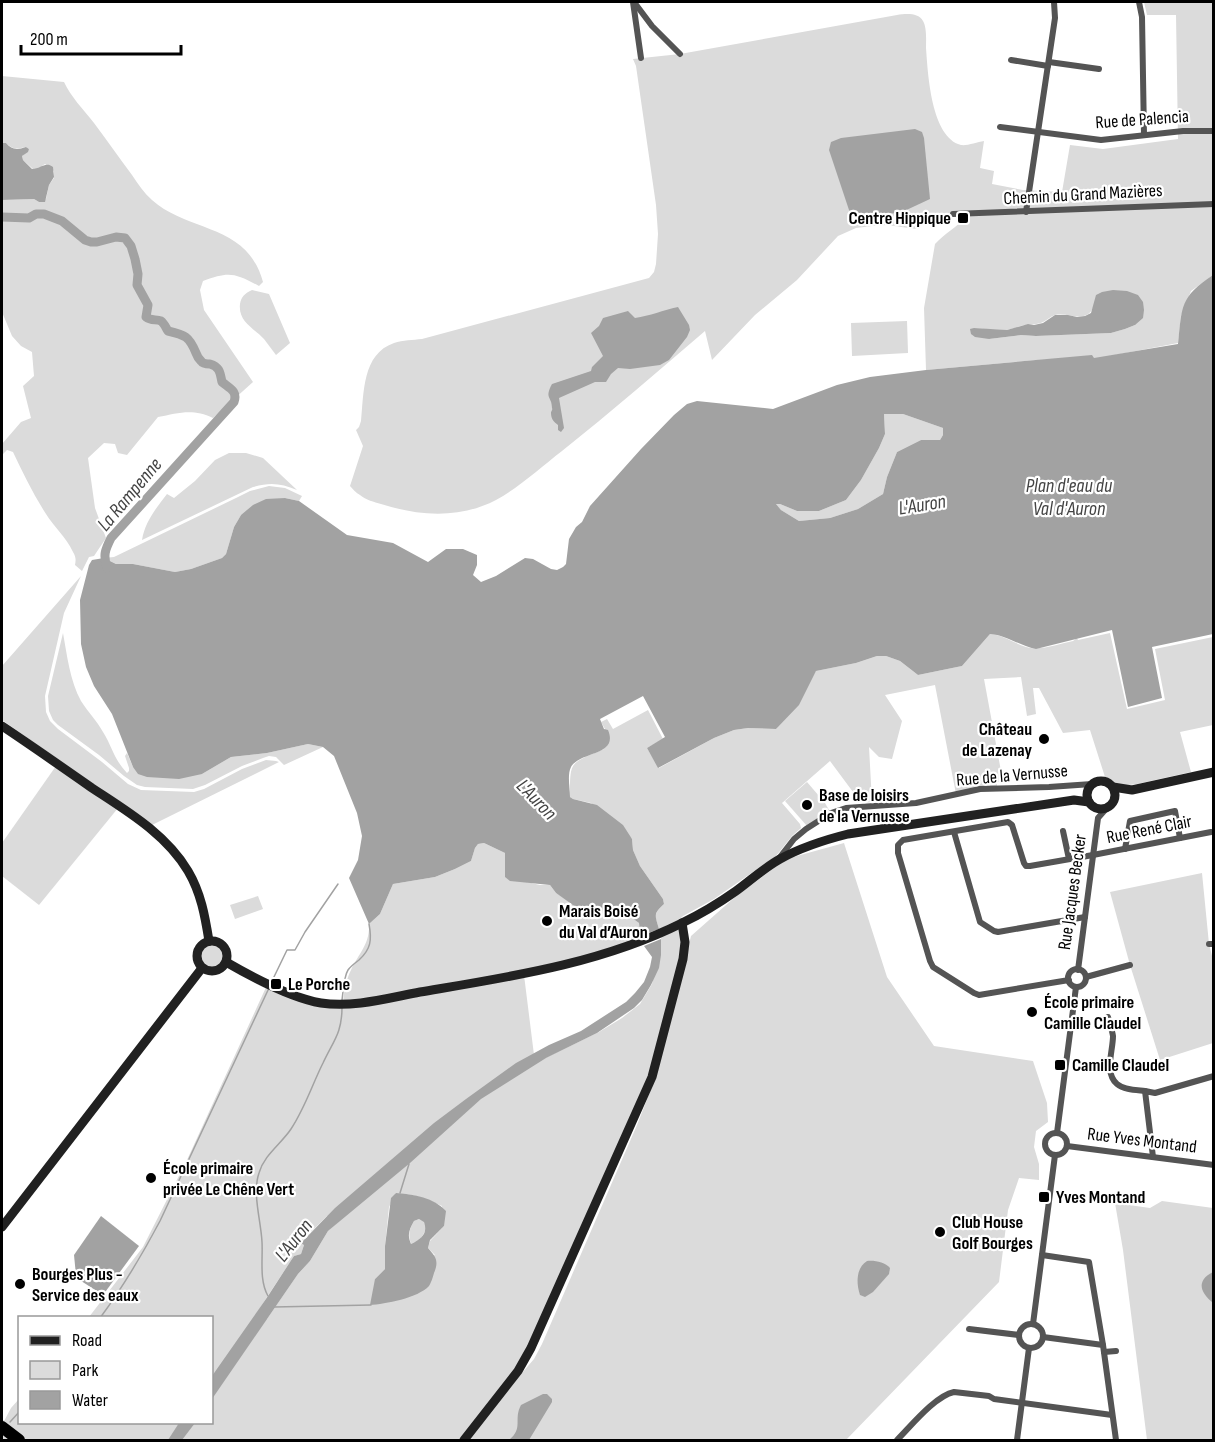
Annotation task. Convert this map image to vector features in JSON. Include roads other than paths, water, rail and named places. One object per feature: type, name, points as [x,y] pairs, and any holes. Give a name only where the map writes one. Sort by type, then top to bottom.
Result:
[{"type":"highway","points":[[2,1426],[19,1440]]},
{"type":"highway","points":[[2,1436],[8,1440]]},
{"type":"street","points":[[633,2],[652,26],[680,54]]},
{"type":"street","points":[[633,2],[641,58]]},
{"type":"street","points":[[1026,212],[1056,18],[1054,2]]},
{"type":"street","points":[[1138,2],[1142,17],[1144,135]]},
{"type":"street","points":[[1011,60],[1099,69]]},
{"type":"street","name":"Rue de Palencia","points":[[1000,127],[1101,140],[1184,130],[1214,131]]},
{"type":"street","name":"Chemin du Grand Mazières","points":[[954,214],[1214,204]]},
{"type":"street","points":[[2,726],[128,812],[155,832],[172,849],[188,871],[198,892],[203,906],[209,941]]},
{"type":"street","points":[[1113,787],[1132,790],[1214,772]]},
{"type":"street","points":[[226,962],[302,998],[323,1003],[354,1004],[524,975],[579,962],[660,933],[726,897],[779,860],[824,840],[848,834],[1074,800],[1099,781],[1110,783],[1116,793],[1116,799]]},
{"type":"street","name":"Rue Jacques Becker","points":[[1078,970],[1098,818],[1087,798],[1090,787]]},
{"type":"street","name":"Rue de la Vernusse","points":[[779,860],[794,839],[831,813],[846,808],[916,803],[980,789],[1090,787]]},
{"type":"street","name":"Rue Jacques Becker","points":[[1098,818],[1112,806],[1116,799],[1132,790]]},
{"type":"street","points":[[1074,800],[1105,810]]},
{"type":"street","points":[[1125,849],[1130,821],[1174,811],[1180,838]]},
{"type":"street","name":"Rue René Clair","points":[[954,832],[1008,822],[1012,825],[1026,866],[1211,832]]},
{"type":"street","points":[[1063,831],[1068,860]]},
{"type":"street","points":[[1076,987],[1069,980],[979,994],[933,967],[898,853],[898,845],[903,840],[954,832],[980,922],[988,928],[999,932],[1085,917]]},
{"type":"street","points":[[799,836],[799,843],[803,848]]},
{"type":"street","points":[[464,1440],[518,1371],[531,1348],[652,1077],[683,959],[685,942],[682,923]]},
{"type":"street","points":[[215,941],[224,947],[226,962],[215,971],[206,970],[197,961],[197,952],[202,945],[215,941]]},
{"type":"street","points":[[1076,987],[1083,985],[1086,977],[1130,965]]},
{"type":"street","points":[[2,1227],[5,1215],[202,968]]},
{"type":"street","name":"Rue Jacques Becker","points":[[1069,980],[1071,973],[1078,970]]},
{"type":"street","name":"Rue Jacques Becker","points":[[1078,970],[1082,971],[1086,977]]},
{"type":"street","points":[[1057,1133],[1076,987]]},
{"type":"street","points":[[1108,1017],[1113,1034],[1110,1068],[1116,1084],[1124,1088],[1155,1093],[1214,1076]]},
{"type":"street","points":[[1145,1091],[1152,1157]]},
{"type":"street","points":[[1057,1133],[1064,1136],[1067,1146],[1063,1152],[1054,1155],[1046,1149],[1045,1143],[1049,1135],[1057,1133]]},
{"type":"street","name":"Rue Yves Montand","points":[[1067,1146],[1214,1165]]},
{"type":"street","points":[[1033,1324],[1054,1155]]},
{"type":"street","points":[[1042,1255],[1089,1262],[1116,1440]]},
{"type":"street","points":[[1033,1324],[1042,1331],[1043,1337],[1040,1344],[1029,1348],[1020,1342],[1019,1335],[1024,1326],[1033,1324]]},
{"type":"street","points":[[969,1329],[1019,1335]]},
{"type":"street","points":[[1043,1337],[1116,1351]]},
{"type":"street","points":[[1017,1440],[1029,1348]]},
{"type":"street","points":[[897,1440],[938,1399],[949,1393],[960,1392],[989,1396],[994,1399],[1112,1415]]},
{"type":"water","points":[[915,129],[922,132],[924,138],[930,199],[900,213],[852,214],[829,150],[831,142],[841,138]]},
{"type":"water","points":[[2,143],[15,149],[26,147],[29,149],[22,156],[32,169],[45,165],[53,167],[54,177],[49,185],[45,202],[34,199],[2,200]]},
{"type":"water","name":"Plan d'eau du Val d'Auron","points":[[1213,275],[1213,634],[1152,647],[1162,698],[1128,707],[1112,630],[1036,649],[1002,636],[990,634],[962,666],[918,675],[900,661],[886,656],[877,656],[816,671],[799,705],[776,729],[734,730],[658,768],[647,748],[665,737],[643,696],[600,719],[604,729],[608,730],[610,738],[608,744],[604,749],[576,762],[571,767],[569,778],[570,797],[597,805],[623,825],[632,839],[633,850],[640,866],[663,899],[664,904],[656,915],[659,929],[643,935],[640,934],[639,923],[632,918],[623,918],[603,911],[588,913],[556,893],[550,885],[510,881],[505,877],[505,853],[484,843],[478,844],[475,848],[471,861],[455,869],[435,877],[393,884],[380,914],[369,924],[349,878],[358,860],[362,836],[357,813],[334,756],[323,747],[308,744],[267,753],[231,757],[202,774],[179,779],[147,777],[138,774],[133,767],[112,714],[94,686],[86,667],[81,644],[80,600],[92,560],[104,558],[116,564],[133,564],[175,572],[191,569],[222,558],[226,554],[234,527],[241,515],[253,505],[266,499],[285,498],[299,501],[347,535],[393,543],[428,562],[446,549],[463,549],[477,555],[477,565],[473,575],[481,582],[496,576],[525,558],[533,559],[557,570],[566,564],[569,539],[582,522],[590,506],[641,449],[687,404],[697,401],[773,409],[837,385],[870,377],[1092,355],[1094,358],[1178,344],[1182,311],[1188,296]],"holes":[[[884,414],[903,414],[943,428],[943,435],[940,440],[921,440],[897,452],[883,494],[858,509],[830,518],[799,521],[781,510],[776,504],[797,511],[819,511],[846,500],[861,480],[879,448],[885,434]]]},
{"type":"water","points":[[1113,290],[1138,295],[1143,302],[1143,318],[1135,325],[1111,333],[1021,335],[989,339],[975,337],[971,334],[970,329],[974,328],[1007,330],[1028,324],[1043,323],[1055,315],[1085,316],[1091,313],[1096,295]]},
{"type":"water","points":[[678,307],[690,330],[669,360],[660,365],[630,369],[618,368],[606,382],[595,382],[559,398],[564,428],[561,432],[558,430],[558,425],[551,415],[552,404],[548,395],[552,384],[591,371],[603,356],[591,333],[599,326],[603,318],[628,311],[635,318]]},
{"type":"water","points":[[661,939],[659,968],[642,1000],[597,1033],[546,1058],[481,1099],[410,1163],[328,1231],[310,1261],[298,1274],[213,1398],[213,1375],[294,1256],[301,1254],[304,1245],[301,1243],[335,1208],[434,1123],[466,1099],[516,1063],[581,1031],[626,1002],[644,982],[650,967],[652,957],[644,946]]},
{"type":"water","points":[[396,1193],[417,1196],[436,1203],[446,1211],[444,1226],[430,1240],[428,1248],[436,1262],[429,1286],[401,1300],[370,1305],[375,1279],[385,1269],[385,1246],[391,1198]],"holes":[[[419,1219],[424,1222],[423,1235],[411,1244],[409,1232],[414,1221]]]},
{"type":"water","points":[[101,1216],[139,1246],[103,1295],[78,1279],[74,1255]]},
{"type":"water","points":[[867,1261],[879,1262],[890,1268],[889,1274],[873,1292],[865,1297],[860,1295],[858,1281],[859,1272]]},
{"type":"water","points":[[1213,1272],[1213,1303],[1205,1295],[1202,1283]]},
{"type":"water","points":[[547,1394],[552,1402],[529,1440],[509,1440],[516,1432],[521,1405]]},
{"type":"water","points":[[178,1424],[194,1424],[182,1440],[168,1440]]},
{"type":"waterway","name":"La Rampenne","points":[[2,217],[29,218],[36,214],[44,214],[62,221],[85,240],[91,242],[116,237],[125,238],[131,246],[135,259],[138,274],[137,285],[148,305],[146,317],[161,321],[168,331],[186,337],[202,362],[218,369],[222,382],[235,395],[234,402],[111,538],[105,553],[107,568]]},
{"type":"waterway","points":[[272,981],[287,950],[295,950],[338,884]]},
{"type":"waterway","points":[[342,1000],[348,970],[368,948],[369,924]]},
{"type":"waterway","points":[[101,1316],[132,1271],[160,1221],[269,988]]},
{"type":"waterway","name":"L'Auron","points":[[268,1296],[262,1276],[262,1242],[256,1189],[259,1173],[265,1161],[291,1129],[300,1113],[336,1037],[342,1007]]},
{"type":"waterway","points":[[400,1193],[409,1164]]},
{"type":"waterway","points":[[274,1307],[371,1305]]},
{"type":"waterway","points":[[10,1422],[18,1413]]},
{"type":"place","name":"Centre Hippique","points":[[963,218]]},
{"type":"place","name":"Château de Lazenay","points":[[1044,739]]},
{"type":"place","name":"Base de loisirs de la Vernusse","points":[[807,805]]},
{"type":"place","name":"Marais Boisé du Val d’Auron","points":[[547,921]]},
{"type":"place","name":"Le Porche","points":[[276,984]]},
{"type":"place","name":"École primaire Camille Claudel","points":[[1032,1012]]},
{"type":"place","name":"Camille Claudel","points":[[1060,1065]]},
{"type":"place","name":"École primaire privée Le Chêne Vert","points":[[151,1178]]},
{"type":"place","name":"Yves Montand","points":[[1044,1197]]},
{"type":"place","name":"Club House Golf Bourges","points":[[940,1232]]},
{"type":"place","name":"Bourges Plus - Service des eaux","points":[[20,1284]]}]
